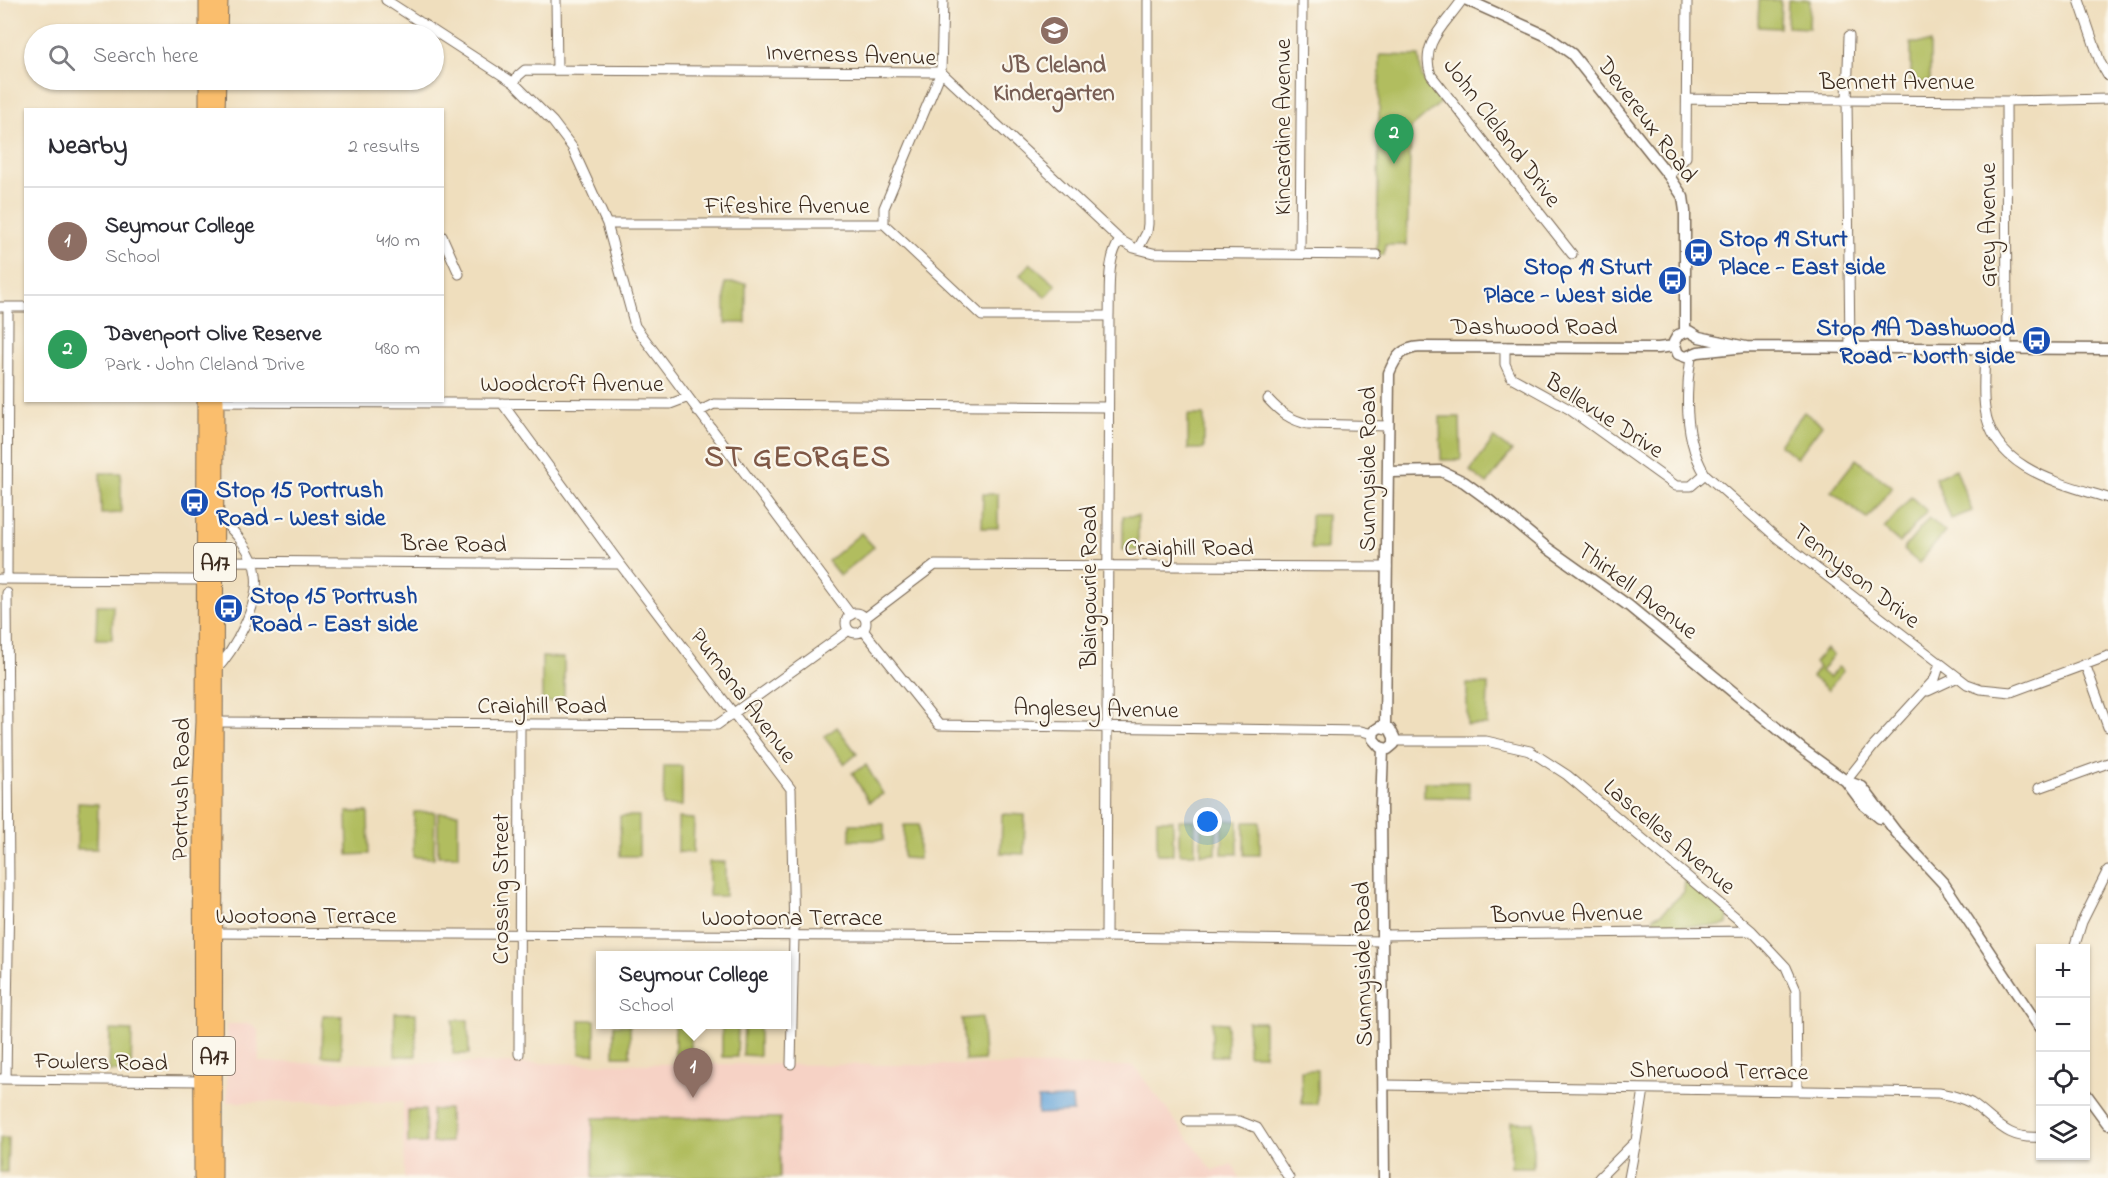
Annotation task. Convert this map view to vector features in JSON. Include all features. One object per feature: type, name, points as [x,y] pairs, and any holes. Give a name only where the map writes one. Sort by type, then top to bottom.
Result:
[{"type":"highway","points":[[207,0],[207,24]]},
{"type":"highway","points":[[219,24],[220,0]]},
{"type":"highway","points":[[207,90],[207,108]]},
{"type":"highway","points":[[217,108],[218,90]]},
{"type":"highway","name":"Portrush Road","points":[[209,722],[215,671],[215,516],[210,402]]},
{"type":"highway","name":"Portrush Road","points":[[210,402],[204,580],[209,722],[208,933],[214,1178]]},
{"type":"highway","name":"Portrush Road","points":[[202,1178],[202,1081],[208,933]]},
{"type":"street","points":[[386,0],[423,24]]},
{"type":"street","points":[[556,0],[557,70]]},
{"type":"street","points":[[884,224],[884,208],[941,72],[943,0]]},
{"type":"street","points":[[1138,249],[1147,232],[1148,224],[1148,0]]},
{"type":"street","name":"Kincardine Avenue","points":[[1300,254],[1302,0]]},
{"type":"street","name":"John Cleland Drive","points":[[1462,0],[1435,34],[1428,49],[1427,60],[1431,75],[1459,114],[1572,254]]},
{"type":"street","name":"Devereux Road","points":[[1467,0],[1547,36],[1572,54],[1669,176],[1683,197],[1685,331]]},
{"type":"street","points":[[1669,176],[1686,157],[1687,0]]},
{"type":"street","points":[[2079,0],[2100,62],[2108,76]]},
{"type":"street","points":[[1849,36],[1850,348]]},
{"type":"street","points":[[444,37],[514,82],[553,122],[572,147],[608,224],[635,327],[686,398],[851,615]]},
{"type":"street","name":"Inverness Avenue","points":[[514,82],[525,70],[941,72],[1120,240],[1138,249],[1153,253],[1377,255]]},
{"type":"street","name":"Bennett Avenue","points":[[1687,99],[2006,101],[2108,99]]},
{"type":"street","name":"Grey Avenue","points":[[2006,101],[2007,348]]},
{"type":"street","name":"Fifeshire Avenue","points":[[608,224],[884,224],[982,316],[1109,316]]},
{"type":"street","points":[[444,240],[459,274]]},
{"type":"street","name":"Blairgowrie Road","points":[[1106,938],[1109,316],[1111,260],[1120,240]]},
{"type":"street","points":[[24,307],[4,307],[4,579],[204,580]]},
{"type":"street","points":[[1746,347],[1699,337],[1692,331],[1678,334],[1674,346],[1678,354],[1686,357],[1746,347],[2108,349]]},
{"type":"street","points":[[1694,355],[1701,345],[1699,337]]},
{"type":"street","name":"Dashwood Road","points":[[1396,356],[1410,348],[1658,348],[1674,346]]},
{"type":"street","name":"Bellevue Drive","points":[[1505,347],[1505,364],[1511,377],[1569,409],[1676,486],[1691,486],[1705,474]]},
{"type":"street","points":[[1985,348],[1985,408],[1995,438],[2003,448],[2033,472],[2108,498]]},
{"type":"street","name":"Tennyson Drive","points":[[1694,355],[1688,386],[1689,425],[1698,462],[1705,474],[1776,537],[1966,684],[1981,689],[2012,692],[2108,656]]},
{"type":"street","name":"Sunnyside Road","points":[[1385,727],[1389,373],[1396,356]]},
{"type":"street","name":"Woodcroft Avenue","points":[[356,402],[670,404],[686,398]]},
{"type":"street","points":[[1268,399],[1290,419],[1308,424],[1388,426]]},
{"type":"street","name":"Purnana Avenue","points":[[502,403],[620,564],[791,789],[794,936],[791,1064]]},
{"type":"street","points":[[698,412],[714,404],[1108,406]]},
{"type":"street","name":"Thirkell Avenue","points":[[1389,472],[1441,471],[1464,482],[1546,548],[1629,606],[1802,749],[1846,781],[1864,805],[1896,832],[1944,884],[2036,1022]]},
{"type":"street","points":[[215,516],[226,523],[244,546],[256,575],[252,603],[241,634],[232,651],[215,671]]},
{"type":"street","name":"Brae Road","points":[[215,561],[620,564]]},
{"type":"street","name":"Craighill Road","points":[[865,618],[934,565],[1388,567]]},
{"type":"street","points":[[3,1079],[4,738],[7,593]]},
{"type":"street","points":[[860,614],[865,618],[866,625],[863,630],[855,633],[848,628],[847,620],[851,615],[860,614]]},
{"type":"street","name":"Craighill Road","points":[[209,722],[717,725],[845,633],[848,628]]},
{"type":"street","name":"Anglesey Avenue","points":[[863,630],[939,725],[1361,731],[1373,734]]},
{"type":"street","points":[[1846,781],[1873,747],[1935,679],[1940,663]]},
{"type":"street","points":[[2085,664],[2108,727]]},
{"type":"street","points":[[1920,695],[1958,677]]},
{"type":"street","name":"Crossing Street","points":[[519,1054],[520,724]]},
{"type":"street","points":[[1385,727],[1393,734],[1392,747],[1383,749],[1375,742],[1373,734],[1376,728],[1385,727]]},
{"type":"street","name":"Lascelles Avenue","points":[[1394,741],[1486,741],[1530,751],[1567,775],[1752,931],[1786,967],[1796,990],[1797,1090]]},
{"type":"street","name":"Sunnyside Road","points":[[1383,749],[1384,1178]]},
{"type":"street","points":[[2039,788],[2108,763]]},
{"type":"street","points":[[2075,944],[2082,922],[2108,870]]},
{"type":"street","points":[[2098,886],[2108,894]]},
{"type":"street","name":"Bonvue Avenue","points":[[1383,938],[1752,931]]},
{"type":"street","name":"Wootoona Terrace","points":[[208,933],[1383,938]]},
{"type":"street","name":"Fowlers Road","points":[[3,1079],[202,1081]]},
{"type":"street","name":"Sherwood Terrace","points":[[1384,1085],[1940,1093],[1956,1096],[1970,1103],[1997,1126],[2027,1137],[2036,1137]]},
{"type":"street","points":[[1629,1178],[1644,1089]]},
{"type":"street","points":[[2090,1109],[2108,1124]]},
{"type":"street","points":[[1187,1121],[1239,1121],[1257,1128],[1289,1178]]},
{"type":"street","points":[[1602,1177],[1636,1141]]},
{"type":"shaded area","points":[[227,1024],[252,1024],[258,1030],[259,1062],[1134,1066],[1213,1171],[1232,1164],[1240,1178],[404,1178],[403,1102],[227,1102]]},
{"type":"green space","points":[[1759,0],[1781,0],[1780,28],[1758,27]]},
{"type":"green space","points":[[1788,0],[1810,0],[1809,28],[1787,27]]},
{"type":"green space","points":[[1911,43],[1930,43],[1930,82],[1911,82]]},
{"type":"green space","points":[[1380,55],[1419,56],[1422,77],[1440,103],[1411,128],[1407,245],[1385,245],[1384,255],[1377,255]]},
{"type":"green space","points":[[1030,263],[1056,285],[1046,297],[1020,275]]},
{"type":"green space","points":[[725,283],[746,283],[746,323],[725,323]]},
{"type":"green space","points":[[1804,412],[1822,425],[1797,458],[1779,444]]},
{"type":"green space","points":[[1188,415],[1204,415],[1204,449],[1188,449]]},
{"type":"green space","points":[[1440,417],[1460,417],[1461,460],[1441,460]]},
{"type":"green space","points":[[1494,438],[1512,451],[1487,484],[1470,471]]},
{"type":"green space","points":[[1856,459],[1892,487],[1867,519],[1831,491]]},
{"type":"green space","points":[[1956,469],[1972,511],[1951,519],[1935,478]]},
{"type":"green space","points":[[100,473],[121,473],[121,513],[101,514]]},
{"type":"green space","points":[[983,494],[998,494],[998,528],[982,528]]},
{"type":"green space","points":[[1911,497],[1927,511],[1900,543],[1884,529]]},
{"type":"green space","points":[[1311,515],[1327,515],[1326,549],[1311,549]]},
{"type":"green space","points":[[1123,516],[1138,516],[1138,550],[1123,550]]},
{"type":"green space","points":[[1929,518],[1945,532],[1919,563],[1903,550]]},
{"type":"green space","points":[[861,533],[874,547],[840,576],[828,561]]},
{"type":"green space","points":[[97,605],[113,605],[112,639],[96,639]]},
{"type":"green space","points":[[1826,649],[1833,655],[1821,671],[1829,678],[1838,667],[1843,671],[1828,690],[1812,677],[1819,668],[1814,663]]},
{"type":"green space","points":[[542,657],[564,658],[564,702],[542,702]]},
{"type":"green space","points":[[1467,684],[1488,684],[1487,725],[1467,725]]},
{"type":"green space","points":[[837,727],[857,754],[845,764],[824,737]]},
{"type":"green space","points":[[866,765],[883,794],[869,802],[852,773]]},
{"type":"green space","points":[[664,766],[682,766],[682,806],[663,806]]},
{"type":"green space","points":[[1424,782],[1469,782],[1469,798],[1424,797]]},
{"type":"green space","points":[[78,803],[98,804],[97,849],[77,849]]},
{"type":"green space","points":[[347,812],[368,812],[369,854],[348,855]]},
{"type":"green space","points":[[414,812],[435,812],[434,858],[413,857]]},
{"type":"green space","points":[[438,813],[458,813],[458,856],[438,856]]},
{"type":"green space","points":[[1002,814],[1025,815],[1024,854],[1001,853]]},
{"type":"green space","points":[[620,816],[639,816],[639,856],[620,856]]},
{"type":"green space","points":[[678,818],[694,819],[693,853],[678,852]]},
{"type":"green space","points":[[1157,820],[1173,820],[1173,854],[1157,854]]},
{"type":"green space","points":[[1179,820],[1195,820],[1195,854],[1179,854]]},
{"type":"green space","points":[[1201,820],[1217,821],[1216,854],[1201,854]]},
{"type":"green space","points":[[1223,820],[1238,821],[1238,854],[1222,854]]},
{"type":"green space","points":[[1244,822],[1260,822],[1260,855],[1244,855]]},
{"type":"green space","points":[[850,824],[884,824],[884,840],[850,840]]},
{"type":"green space","points":[[904,825],[919,825],[919,859],[903,858]]},
{"type":"green space","points":[[709,862],[725,862],[725,896],[709,896]]},
{"type":"green space","points":[[1685,879],[1728,915],[1727,924],[1722,926],[1653,926],[1653,917],[1662,913],[1684,892]]},
{"type":"green space","points":[[395,1013],[416,1013],[416,1056],[395,1056]]},
{"type":"green space","points":[[323,1015],[342,1016],[341,1057],[322,1056]]},
{"type":"green space","points":[[982,1017],[984,1060],[965,1061],[962,1019]]},
{"type":"green space","points":[[453,1020],[468,1020],[469,1054],[453,1054]]},
{"type":"green space","points":[[580,1020],[595,1020],[595,1054],[580,1054]]},
{"type":"green space","points":[[1212,1022],[1227,1023],[1227,1056],[1212,1056]]},
{"type":"green space","points":[[1248,1022],[1264,1022],[1264,1055],[1248,1055]]},
{"type":"green space","points":[[614,1029],[630,1029],[630,1056],[614,1056]]},
{"type":"green space","points":[[675,1029],[691,1029],[691,1057],[675,1057]]},
{"type":"green space","points":[[722,1029],[738,1029],[737,1057],[722,1057]]},
{"type":"green space","points":[[744,1029],[759,1029],[759,1056],[743,1055]]},
{"type":"green space","points":[[110,1030],[132,1031],[131,1071],[109,1071]]},
{"type":"green space","points":[[1301,1070],[1317,1070],[1317,1104],[1302,1104]]},
{"type":"green space","points":[[449,1109],[450,1142],[432,1143],[432,1110]]},
{"type":"green space","points":[[408,1110],[425,1110],[426,1143],[408,1143]]},
{"type":"green space","points":[[593,1118],[780,1118],[780,1178],[593,1178]]},
{"type":"green space","points":[[1511,1122],[1533,1122],[1533,1167],[1511,1167]]},
{"type":"green space","points":[[0,1138],[8,1138],[7,1172],[0,1172]]},
{"type":"water","points":[[1072,1098],[1073,1112],[1038,1114],[1038,1099]]},
{"type":"place","name":"JB Cleland Kindergarten","points":[[1054,31]]},
{"type":"place","name":"Davenport Olive Reserve","points":[[1394,164]]},
{"type":"place","name":"Stop 19 Sturt Place - East side","points":[[1698,252]]},
{"type":"place","name":"Stop 19 Sturt Place - West side","points":[[1673,280]]},
{"type":"place","name":"Stop 19A Dashwood Road - North side","points":[[2036,341]]},
{"type":"place","name":"Stop 15 Portrush Road - West side","points":[[195,503]]},
{"type":"place","name":"Stop 15 Portrush Road - East side","points":[[229,609]]},
{"type":"place","name":"Seymour College","points":[[693,1098]]},
{"type":"district","name":"ST GEORGES","points":[[798,456]]}]
